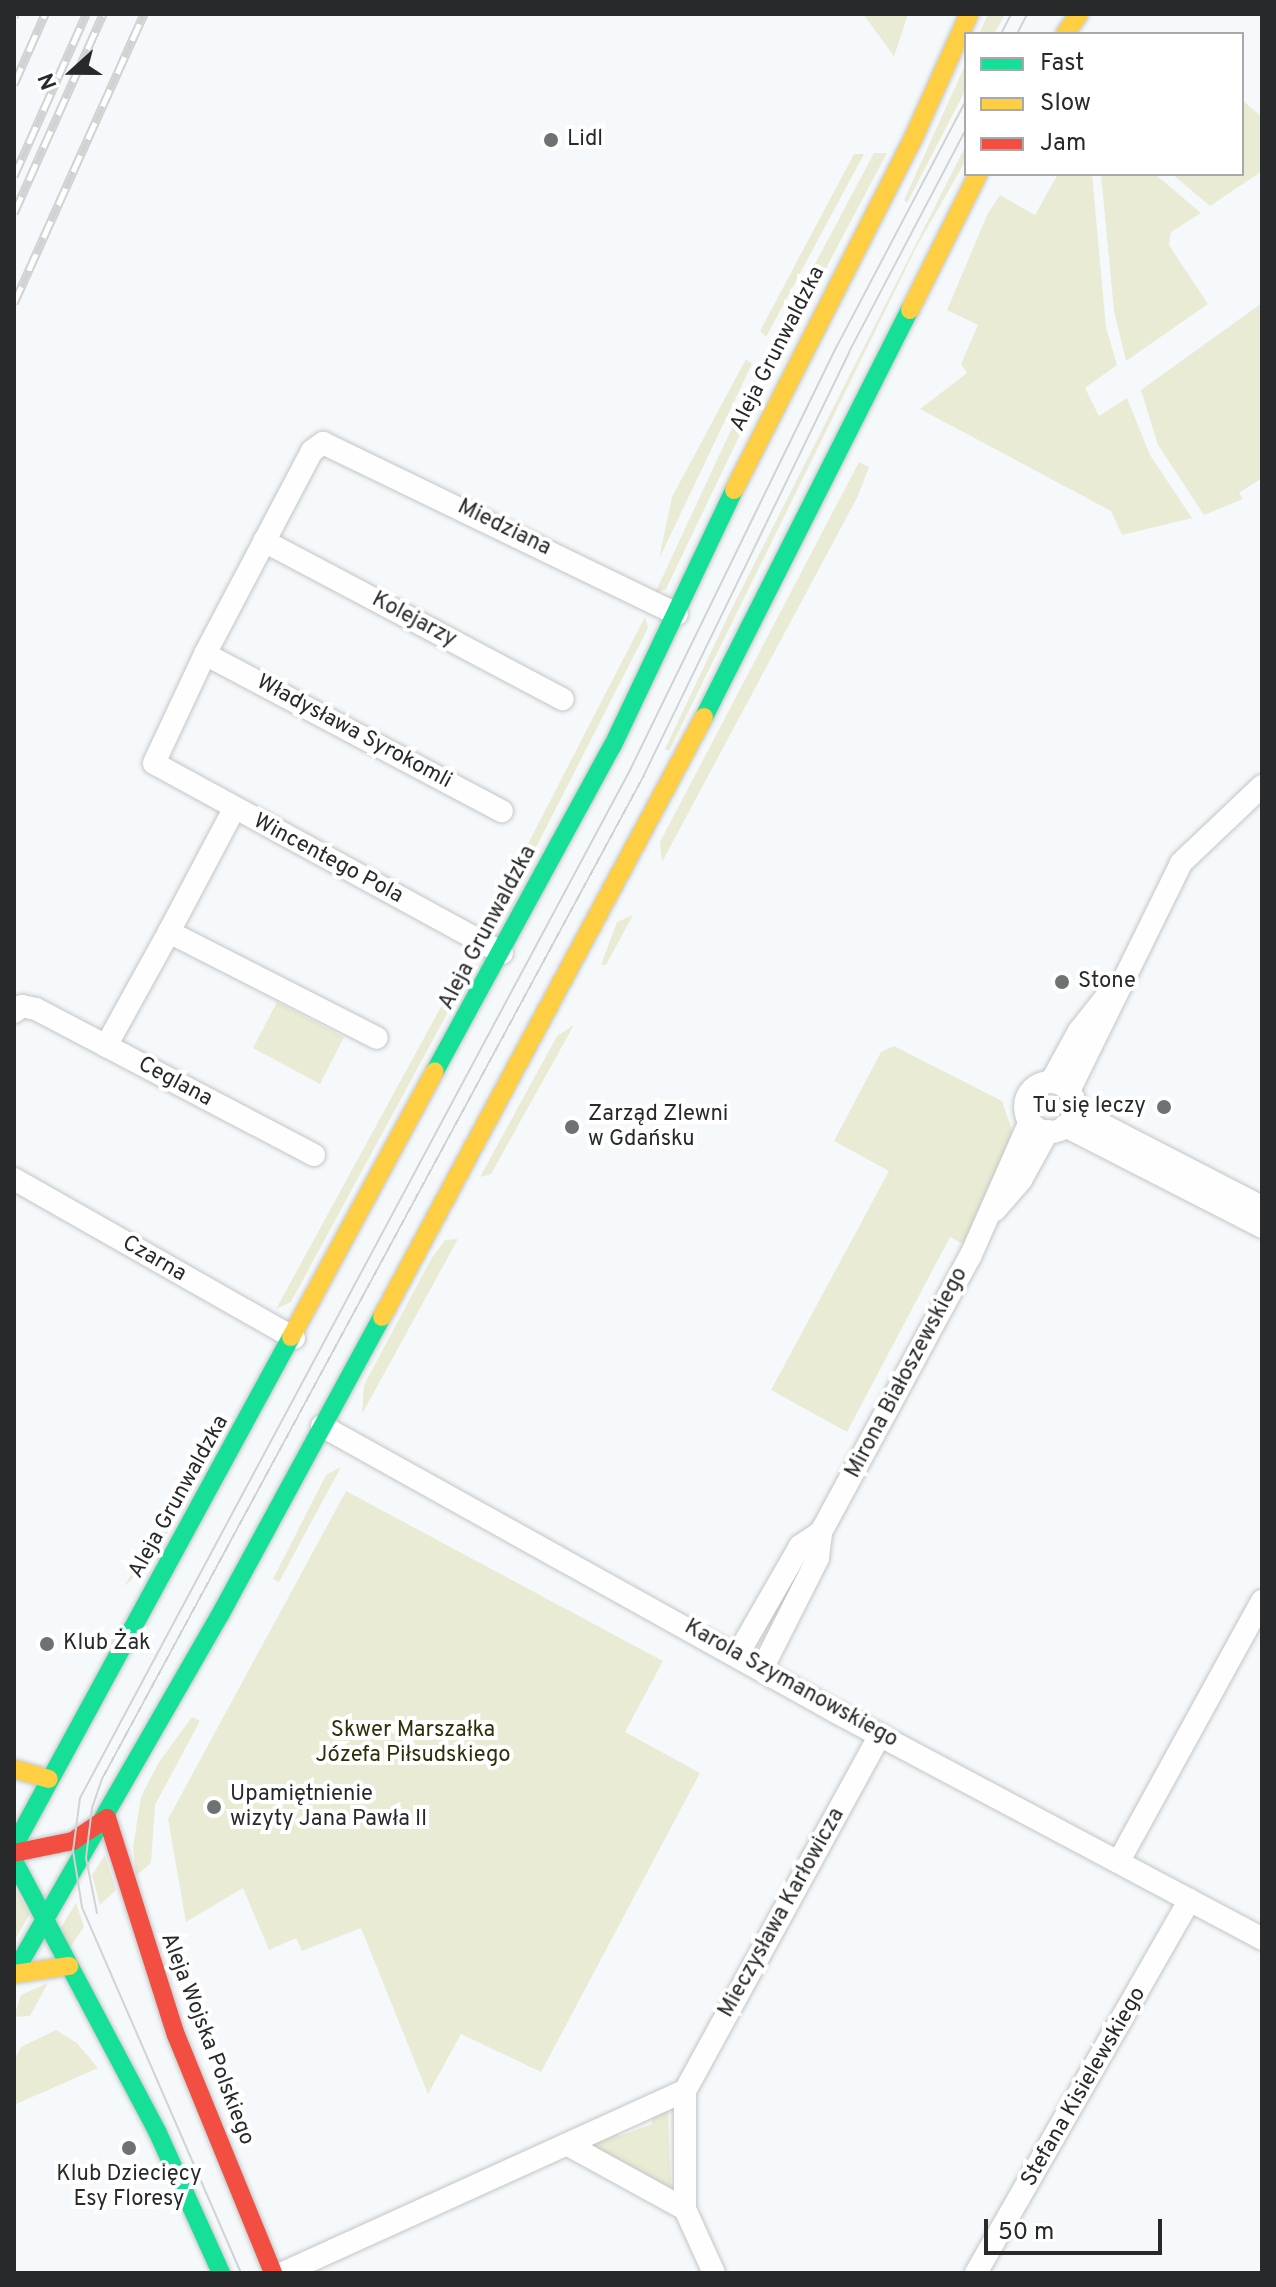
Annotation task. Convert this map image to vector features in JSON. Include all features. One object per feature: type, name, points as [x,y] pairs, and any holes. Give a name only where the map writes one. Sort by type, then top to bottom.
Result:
[{"type":"main road","name":"Aleja Grunwaldzka","points":[[14,1846],[502,953],[677,614],[788,376],[912,141],[969,14]]},
{"type":"main road","points":[[1066,32],[1079,14]]},
{"type":"main road","points":[[14,1973],[107,1818],[722,684],[977,176]]},
{"type":"main road","points":[[14,1769],[49,1779]]},
{"type":"main road","points":[[14,1853],[73,1841],[107,1818]]},
{"type":"main road","name":"Aleja Wojska Polskiego","points":[[107,1818],[176,2035],[273,2273]]},
{"type":"main road","points":[[14,1861],[157,2131],[221,2273]]},
{"type":"main road","points":[[14,1973],[69,1966]]},
{"type":"street","name":"Miedziana","points":[[264,541],[312,451],[330,442],[677,614]]},
{"type":"street","points":[[205,654],[264,541]]},
{"type":"street","name":"Kolejarzy","points":[[264,541],[563,699]]},
{"type":"street","name":"Wincentego Pola","points":[[205,654],[154,763],[502,953]]},
{"type":"street","name":"Władysława Syrokomli","points":[[205,654],[502,811]]},
{"type":"street","name":"Mirona Białoszewskiego","points":[[762,1669],[818,1558],[821,1532],[992,1214],[1021,1180],[1099,1033],[1116,985],[1187,852],[1262,786]]},
{"type":"street","points":[[106,1046],[234,809]]},
{"type":"street","points":[[169,932],[377,1038]]},
{"type":"street","name":"Ceglana","points":[[25,1010],[106,1046],[314,1155]]},
{"type":"street","points":[[1056,1110],[1262,1207]]},
{"type":"street","points":[[1056,1110],[1262,1227]]},
{"type":"street","name":"Czarna","points":[[14,1179],[294,1338]]},
{"type":"street","name":"Karola Szymanowskiego","points":[[322,1426],[880,1735],[1262,1939]]},
{"type":"street","name":"Mirona Białoszewskiego","points":[[738,1654],[800,1546],[821,1532]]},
{"type":"street","points":[[1119,1861],[1262,1601]]},
{"type":"street","name":"Mieczysława Karłowicza","points":[[714,2273],[685,2209],[685,2091],[880,1735]]},
{"type":"street","name":"Stefana Kisielewskiego","points":[[976,2273],[1190,1900]]},
{"type":"street","points":[[283,2273],[572,2147],[685,2091]]},
{"type":"street","points":[[572,2147],[685,2209]]},
{"type":"green space","points":[[863,14],[908,14],[894,57],[891,52]]},
{"type":"green space","points":[[988,14],[1005,14],[995,32],[980,32]]},
{"type":"green space","points":[[964,67],[964,93],[907,203],[904,200]]},
{"type":"green space","points":[[1244,102],[1262,117],[1262,171],[1210,206],[1174,176],[1244,176]]},
{"type":"green space","points":[[964,149],[964,164],[917,246],[669,751],[665,749],[729,614]]},
{"type":"green space","points":[[874,153],[887,153],[789,338],[774,341]]},
{"type":"green space","points":[[854,154],[864,154],[766,337],[760,331]]},
{"type":"green space","points":[[1057,176],[1092,176],[1106,327],[1117,365],[1085,388],[1099,416],[1127,398],[1150,455],[1192,518],[1122,535],[1111,511],[920,409],[967,373],[961,364],[978,325],[947,310],[988,213],[1000,195],[1035,215]]},
{"type":"green space","points":[[1101,176],[1157,176],[1201,213],[1171,232],[1169,245],[1208,304],[1126,361],[1114,311]]},
{"type":"green space","points":[[1262,303],[1262,478],[1239,493],[1243,499],[1204,515],[1158,445],[1141,390]]},
{"type":"green space","points":[[746,359],[752,364],[659,559],[672,497]]},
{"type":"green space","points":[[758,372],[760,390],[735,445],[666,589],[655,593]]},
{"type":"green space","points":[[859,462],[869,467],[858,496],[662,862],[660,842]]},
{"type":"green space","points":[[645,617],[648,628],[503,912],[494,926],[484,929]]},
{"type":"green space","points":[[633,915],[606,965],[601,965],[617,922]]},
{"type":"green space","points":[[472,950],[467,977],[291,1302],[276,1309]]},
{"type":"green space","points":[[277,1002],[344,1037],[320,1084],[253,1048]]},
{"type":"green space","points":[[574,1025],[491,1174],[480,1177],[557,1036]]},
{"type":"green space","points":[[894,1046],[1002,1101],[1013,1133],[965,1245],[950,1237],[847,1432],[771,1390],[889,1171],[834,1141],[881,1052]]},
{"type":"green space","points":[[458,1239],[362,1414],[364,1385],[431,1259],[445,1240]]},
{"type":"green space","points":[[341,1467],[279,1582],[273,1579],[326,1475]]},
{"type":"green space","points":[[189,1471],[188,1493],[157,1553],[124,1587]]},
{"type":"green space","name":"Skwer Marszałka Józefa Piłsudskiego","points":[[346,1491],[663,1661],[625,1732],[700,1773],[541,2072],[461,2034],[428,2094],[361,1928],[302,1951],[296,1938],[269,1950],[243,1888],[186,1922],[168,1819]]},
{"type":"green space","points":[[192,1717],[200,1721],[155,1805],[151,1863],[136,1876],[133,1847],[141,1797],[159,1762]]},
{"type":"green space","points":[[105,1855],[116,1890],[100,1905],[92,1875]]},
{"type":"green space","points":[[14,1887],[30,1914],[14,1941]]},
{"type":"green space","points":[[76,1903],[84,1927],[70,1947],[60,1929]]},
{"type":"green space","points":[[48,1983],[30,2016],[14,2017],[21,1995]]},
{"type":"green space","points":[[56,2030],[77,2043],[98,2068],[14,2105],[14,2060],[21,2047]]},
{"type":"green space","points":[[668,2111],[671,2192],[594,2150],[595,2143],[613,2132],[620,2136],[652,2124],[652,2114]]},
{"type":"tram line","points":[[1002,32],[1011,14]]},
{"type":"tram line","points":[[1018,32],[1027,14]]},
{"type":"tram line","points":[[241,2273],[82,1907],[73,1851],[80,1798],[630,770],[837,346],[964,104]]},
{"type":"tram line","points":[[97,1913],[86,1858],[92,1808],[102,1779],[643,777],[849,352],[964,133]]},
{"type":"railway","points":[[14,84],[45,14]]},
{"type":"railway","points":[[14,176],[86,14]]},
{"type":"railway","points":[[14,213],[103,14]]},
{"type":"railway","points":[[14,303],[144,14]]},
{"type":"traffic: fast","points":[[704,717],[910,310]]},
{"type":"traffic: fast","points":[[435,1071],[613,745],[734,490]]},
{"type":"traffic: fast","points":[[14,1973],[220,1615],[382,1317]]},
{"type":"traffic: fast","points":[[14,1846],[291,1337]]},
{"type":"traffic: fast","points":[[14,1861],[157,2131],[221,2273]]},
{"type":"traffic: slow","points":[[734,490],[912,141],[969,14]]},
{"type":"traffic: slow","points":[[1066,32],[1079,14]]},
{"type":"traffic: slow","points":[[910,310],[977,176]]},
{"type":"traffic: slow","points":[[382,1317],[704,717]]},
{"type":"traffic: slow","points":[[291,1337],[435,1071]]},
{"type":"traffic: slow","points":[[14,1769],[49,1779]]},
{"type":"traffic: slow","points":[[14,1974],[69,1966]]},
{"type":"traffic: jam","points":[[14,1853],[73,1841],[107,1818],[176,2035],[273,2273]]},
{"type":"place","name":"Lidl","points":[[551,140]]},
{"type":"place","name":"Stone","points":[[1062,982]]},
{"type":"place","name":"Tu się leczy","points":[[1164,1107]]},
{"type":"place","name":"Zarząd Zlewni w Gdańsku","points":[[572,1127]]},
{"type":"place","name":"Klub Żak","points":[[47,1644]]},
{"type":"place","name":"Upamiętnienie wizyty Jana Pawła II","points":[[214,1807]]},
{"type":"place","name":"Klub Dziecięcy Esy Floresy","points":[[129,2148]]}]
